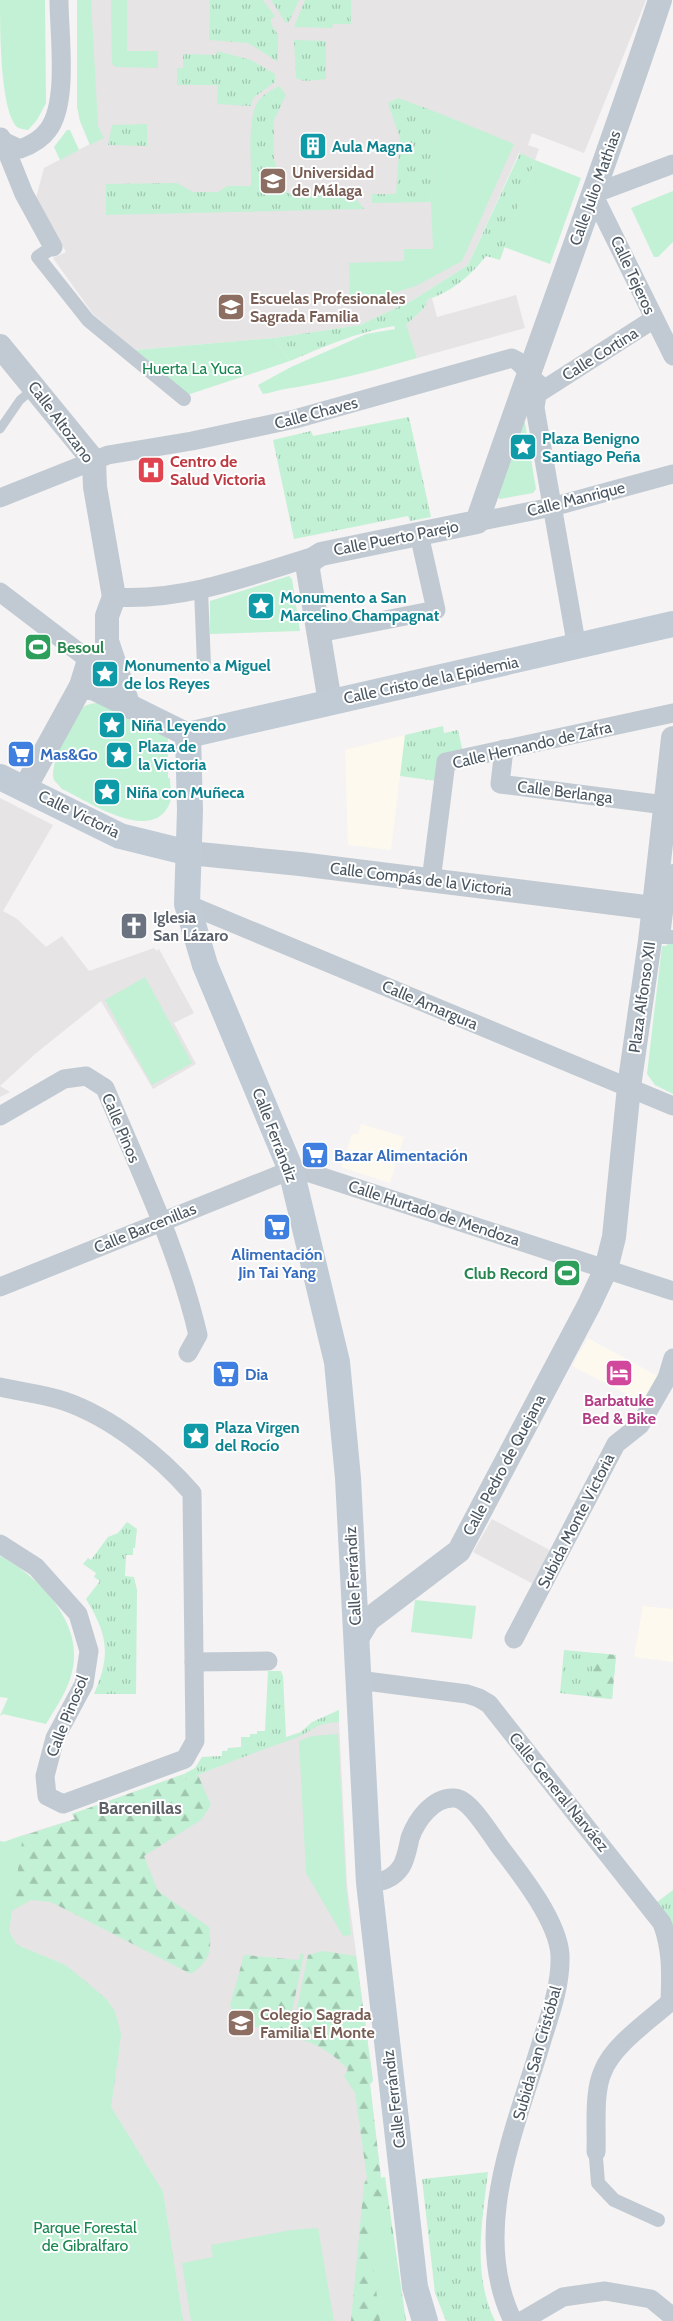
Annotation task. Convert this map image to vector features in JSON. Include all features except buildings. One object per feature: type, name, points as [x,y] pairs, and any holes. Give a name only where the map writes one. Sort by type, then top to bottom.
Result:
[{"type":"main road","name":"Calle Cristo de la Epidemia","points":[[188,735],[672,626]]},
{"type":"main road","points":[[188,735],[189,853]]},
{"type":"main road","name":"Calle Victoria","points":[[0,777],[120,836],[189,853]]},
{"type":"main road","points":[[120,836],[159,835],[176,829],[190,810]]},
{"type":"main road","points":[[120,836],[164,864],[186,901]]},
{"type":"main road","name":"Calle Ferrándiz","points":[[189,853],[186,901],[205,965],[292,1170],[337,1362],[348,1478],[369,1883],[415,2287],[425,2321]]},
{"type":"street","points":[[1,137],[20,149],[33,145],[49,130],[58,106],[60,72],[59,0]]},
{"type":"street","name":"Calle Julio Mathias","points":[[536,382],[593,194],[612,147],[660,0]]},
{"type":"street","points":[[1,137],[24,194],[53,247],[38,257],[88,320],[184,398]]},
{"type":"street","points":[[593,194],[673,164]]},
{"type":"street","name":"Calle Tejeros","points":[[593,194],[673,356]]},
{"type":"street","name":"Calle Cortina","points":[[536,382],[654,319]]},
{"type":"street","name":"Calle Altozano","points":[[0,346],[94,461],[95,487],[114,597]]},
{"type":"street","name":"Calle Chaves","points":[[0,498],[108,455],[192,441],[295,419],[512,358],[521,362],[536,382]]},
{"type":"street","points":[[536,382],[535,408],[577,648]]},
{"type":"street","points":[[478,522],[536,382]]},
{"type":"street","name":"Calle Manrique","points":[[478,522],[552,507],[673,474]]},
{"type":"street","name":"Calle Puerto Parejo","points":[[330,702],[308,570],[310,561],[321,554],[478,522]]},
{"type":"street","points":[[319,632],[436,610],[419,534]]},
{"type":"street","points":[[129,707],[107,641],[107,616],[114,597],[136,598],[201,589],[321,554]]},
{"type":"street","points":[[201,589],[204,666]]},
{"type":"street","points":[[0,592],[89,660]]},
{"type":"street","points":[[89,660],[100,657],[112,659]]},
{"type":"street","points":[[25,788],[81,686],[89,660]]},
{"type":"street","points":[[81,686],[95,689],[188,735]]},
{"type":"street","name":"Calle Hernando de Zafra","points":[[431,881],[446,762],[673,713]]},
{"type":"street","name":"Plaza Alfonso XII","points":[[614,1237],[629,1087],[667,822],[673,738]]},
{"type":"street","name":"Calle Berlanga","points":[[504,749],[500,784],[667,822]]},
{"type":"street","name":"Calle Compás de la Victoria","points":[[189,853],[300,864],[654,908]]},
{"type":"street","points":[[673,871],[671,872],[663,937],[673,937]]},
{"type":"street","name":"Calle Amargura","points":[[186,901],[673,1106]]},
{"type":"street","name":"Calle Pinos","points":[[0,1116],[64,1079],[86,1076],[104,1088],[162,1222],[188,1292],[198,1335],[188,1353]]},
{"type":"street","name":"Calle Barcenillas","points":[[0,1287],[292,1170]]},
{"type":"street","name":"Calle Hurtado de Mendoza","points":[[292,1170],[310,1173],[673,1291]]},
{"type":"street","name":"Calle Pedro de Quejana","points":[[356,1640],[368,1620],[459,1551],[592,1298],[606,1269],[614,1237]]},
{"type":"street","name":"Subida Monte Victoria","points":[[514,1639],[616,1444],[640,1425],[667,1378],[673,1358]]},
{"type":"street","name":"Calle Pinosol","points":[[0,1387],[64,1401],[105,1419],[172,1470],[192,1493],[196,1741],[185,1759],[63,1804],[47,1796],[45,1776],[55,1738],[84,1684],[88,1651],[78,1614],[36,1567],[0,1544]]},
{"type":"street","points":[[354,1591],[362,1601],[385,1606]]},
{"type":"street","points":[[194,1662],[268,1661]]},
{"type":"street","name":"Calle General Narváez","points":[[358,1680],[467,1694],[489,1704],[662,1923],[669,1941],[672,2002]]},
{"type":"street","name":"Subida San Cristóbal","points":[[369,1883],[385,1882],[401,1867],[411,1835],[426,1811],[441,1800],[456,1798],[468,1806],[505,1854],[548,1917],[560,1954],[557,1986],[508,2150],[498,2199],[494,2246],[499,2285],[513,2321]]},
{"type":"street","points":[[658,2220],[614,2200],[598,2183],[596,2155],[598,2088],[603,2071],[614,2053],[672,2002]]},
{"type":"street","points":[[522,2321],[563,2296],[605,2291],[651,2299],[673,2317]]},
{"type":"lane","points":[[0,429],[20,400],[35,388]]},
{"type":"shaded area","name":"Universidad de Málaga","points":[[77,0],[646,0],[584,153],[532,133],[528,145],[539,149],[535,160],[519,153],[468,265],[413,300],[360,325],[274,338],[135,350],[93,314],[53,258],[66,252],[36,198],[44,168],[90,144],[80,121],[77,106]]},
{"type":"shaded area","points":[[516,295],[525,328],[417,358],[406,325],[425,307],[428,299],[432,298],[437,317]]},
{"type":"shaded area","points":[[405,735],[391,850],[348,845],[345,750]]},
{"type":"shaded area","points":[[0,798],[53,825],[3,911],[17,919],[46,947],[62,936],[89,971],[154,948],[157,951],[159,949],[194,1013],[174,1023],[196,1064],[153,1089],[101,1001],[35,1054],[0,1086]]},
{"type":"shaded area","points":[[0,1086],[10,1092],[0,1097]]},
{"type":"shaded area","points":[[361,1124],[404,1137],[390,1183],[341,1167],[352,1134],[358,1134]]},
{"type":"shaded area","name":"Barbatuke Bed & Bike","points":[[588,1338],[663,1379],[647,1404],[572,1366]]},
{"type":"shaded area","points":[[492,1519],[555,1553],[537,1586],[473,1552]]},
{"type":"shaded area","points":[[643,1606],[673,1609],[673,1662],[634,1657]]},
{"type":"shaded area","name":"Colegio Sagrada Familia El Monte","points":[[323,1722],[339,1722],[347,1885],[373,2081],[370,2084],[381,2178],[385,2177],[388,2210],[367,2217],[380,2321],[183,2321],[163,2192],[111,2107],[121,2035],[107,2000],[65,1965],[17,1945],[9,1932],[23,1835],[75,1819],[72,1814],[184,1774],[185,1780],[277,1743],[295,1738]]},
{"type":"green space","points":[[0,0],[45,0],[46,103],[37,120],[28,130],[17,127],[11,118],[7,104],[2,67]]},
{"type":"green space","points":[[77,0],[91,0],[98,126],[104,138],[90,145],[80,121],[77,106]]},
{"type":"green space","points":[[111,0],[127,0],[127,51],[158,51],[158,68],[116,67],[112,64]]},
{"type":"green space","points":[[210,0],[263,0],[275,16],[271,19],[271,24],[278,35],[278,62],[248,43],[209,40]]},
{"type":"green space","points":[[271,0],[299,0],[289,22],[286,23]]},
{"type":"green space","points":[[305,0],[351,0],[351,24],[333,24],[332,28],[294,27]]},
{"type":"green space","points":[[294,40],[326,41],[326,79],[304,81],[296,78]]},
{"type":"green space","points":[[217,51],[251,60],[275,74],[275,82],[253,98],[251,106],[217,104],[218,85],[177,85],[177,68],[183,68],[183,54],[216,55]]},
{"type":"green space","points":[[279,86],[286,95],[274,120],[274,160],[287,193],[352,194],[364,209],[106,215],[106,184],[177,183],[193,192],[218,192],[227,186],[251,186],[250,141],[252,118],[259,100]]},
{"type":"green space","points":[[398,98],[436,112],[431,202],[372,203],[372,194],[396,194],[400,138],[388,103]]},
{"type":"green space","points":[[436,112],[514,144],[462,261],[416,286],[359,304],[350,298],[349,263],[404,261],[404,249],[433,249],[431,202]]},
{"type":"green space","points":[[147,124],[147,146],[108,145],[112,125]]},
{"type":"green space","points":[[67,130],[70,130],[79,150],[60,160],[54,147]]},
{"type":"green space","points":[[520,153],[535,160],[500,260],[486,256],[453,288],[428,299],[425,307],[406,325],[407,327],[396,330],[394,326],[367,332],[290,361],[274,338],[360,325],[413,300],[468,265]]},
{"type":"green space","points":[[535,160],[581,178],[550,264],[504,247]]},
{"type":"green space","points":[[673,191],[673,242],[658,257],[654,257],[631,208]]},
{"type":"green space","points":[[407,327],[417,358],[351,376],[282,389],[266,394],[263,394],[258,385],[291,367],[366,334]]},
{"type":"green space","name":"Huerta La Yuca","points":[[274,338],[290,361],[187,395],[135,350]]},
{"type":"green space","points":[[409,417],[431,517],[410,521],[408,516],[294,539],[273,440],[311,431],[313,436]]},
{"type":"green space","points":[[522,421],[525,423],[536,489],[533,493],[500,499],[496,496]]},
{"type":"green space","points":[[289,576],[292,579],[300,631],[210,634],[210,601]]},
{"type":"green space","points":[[99,703],[168,735],[168,778],[170,778],[171,799],[169,805],[160,816],[148,821],[118,816],[102,810],[62,789],[54,780],[53,773],[57,755],[72,724],[83,707]]},
{"type":"green space","points":[[443,726],[444,733],[458,730],[463,752],[437,781],[400,776],[405,735]]},
{"type":"green space","points":[[673,938],[673,1094],[655,1085],[647,1074],[662,946],[666,946]]},
{"type":"green space","points":[[145,977],[192,1063],[152,1085],[105,1000]]},
{"type":"green space","points":[[127,1522],[137,1529],[133,1555],[126,1555],[125,1576],[134,1577],[137,1590],[136,1694],[94,1694],[103,1668],[105,1645],[99,1624],[86,1599],[100,1581],[94,1577],[96,1573],[83,1564],[88,1558],[91,1560],[108,1537],[118,1533]]},
{"type":"green space","points":[[0,1556],[31,1577],[45,1590],[57,1605],[66,1622],[72,1640],[74,1658],[71,1676],[63,1695],[46,1724],[3,1714],[0,1716],[8,1698],[0,1697]]},
{"type":"green space","points":[[415,1600],[476,1606],[472,1639],[411,1632]]},
{"type":"green space","points":[[564,1650],[616,1655],[612,1699],[560,1693]]},
{"type":"green space","points":[[595,1653],[616,1655],[612,1699],[591,1697]]},
{"type":"green space","points":[[268,1671],[281,1671],[283,1676],[286,1737],[301,1732],[312,1722],[339,1710],[339,1722],[324,1724],[293,1739],[185,1780],[184,1774],[195,1768],[202,1757],[222,1756],[222,1751],[227,1751],[228,1748],[241,1747],[241,1737],[250,1737],[250,1734],[257,1734],[257,1731],[265,1731]]},
{"type":"green space","points":[[338,1734],[346,1886],[351,1935],[343,1936],[306,1873],[299,1741],[312,1736]]},
{"type":"green space","name":"Parque Forestal de Gibralfaro","points":[[184,1774],[185,1780],[198,1775],[211,1805],[201,1820],[144,1856],[158,1891],[209,1927],[209,1954],[198,1969],[191,1974],[51,1902],[31,1900],[12,1911],[9,1932],[17,1945],[65,1965],[107,2000],[115,2012],[121,2035],[111,2107],[163,2192],[183,2321],[22,2284],[0,1841],[4,1842],[75,1819],[72,1814]]},
{"type":"green space","name":"Parque Forestal de Gibralfaro","points":[[23,1835],[9,1932],[17,1945],[65,1965],[107,2000],[115,2012],[121,2035],[111,2107],[163,2192],[183,2321],[0,2321],[0,1841],[4,1842]]},
{"type":"green space","points":[[673,1890],[673,1927],[657,1902]]},
{"type":"green space","points":[[323,1951],[356,1956],[373,2081],[370,2084],[381,2178],[385,2177],[406,2321],[351,2321],[364,2184],[367,2178],[355,2093],[344,2076],[348,2069],[342,2063],[315,2045],[291,2037],[308,1955]]},
{"type":"green space","points":[[301,1953],[304,1954],[287,2035],[237,2022],[230,2005],[244,1955],[299,1960]]},
{"type":"green space","points":[[488,2172],[482,2229],[481,2266],[483,2285],[495,2321],[446,2321],[435,2293],[422,2179]]},
{"type":"green space","points":[[388,2210],[406,2321],[380,2321],[367,2217]]},
{"type":"green space","points":[[318,2228],[334,2321],[191,2321],[182,2263],[213,2257],[211,2245],[291,2230]]},
{"type":"place","name":"Aula Magna","points":[[313,146]]},
{"type":"place","name":"Universidad de Málaga","points":[[273,181]]},
{"type":"place","name":"Escuelas Profesionales Sagrada Familia","points":[[231,307]]},
{"type":"place","name":"Plaza Benigno Santiago Peña","points":[[523,447]]},
{"type":"place","name":"Centro de Salud Victoria","points":[[151,470]]},
{"type":"place","name":"Monumento a San Marcelino Champagnat","points":[[261,606]]},
{"type":"place","name":"Besoul","points":[[38,647]]},
{"type":"place","name":"Monumento a Miguel de los Reyes","points":[[105,674]]},
{"type":"place","name":"Niña Leyendo","points":[[112,725]]},
{"type":"place","name":"Mas&Go","points":[[21,754]]},
{"type":"place","name":"Plaza de la Victoria","points":[[119,755]]},
{"type":"place","name":"Niña con Muñeca","points":[[107,792]]},
{"type":"place","name":"Iglesia San Lázaro","points":[[134,926]]},
{"type":"place","name":"Bazar Alimentación","points":[[315,1155]]},
{"type":"place","name":"Alimentación Jin Tai Yang","points":[[277,1227]]},
{"type":"place","name":"Club Record","points":[[567,1273]]},
{"type":"place","name":"Barbatuke Bed & Bike","points":[[619,1373]]},
{"type":"place","name":"Dia","points":[[226,1374]]},
{"type":"place","name":"Plaza Virgen del Rocío","points":[[196,1436]]},
{"type":"place","name":"Colegio Sagrada Familia El Monte","points":[[241,2023]]},
{"type":"district","name":"Barcenillas","points":[[140,1808]]}]
